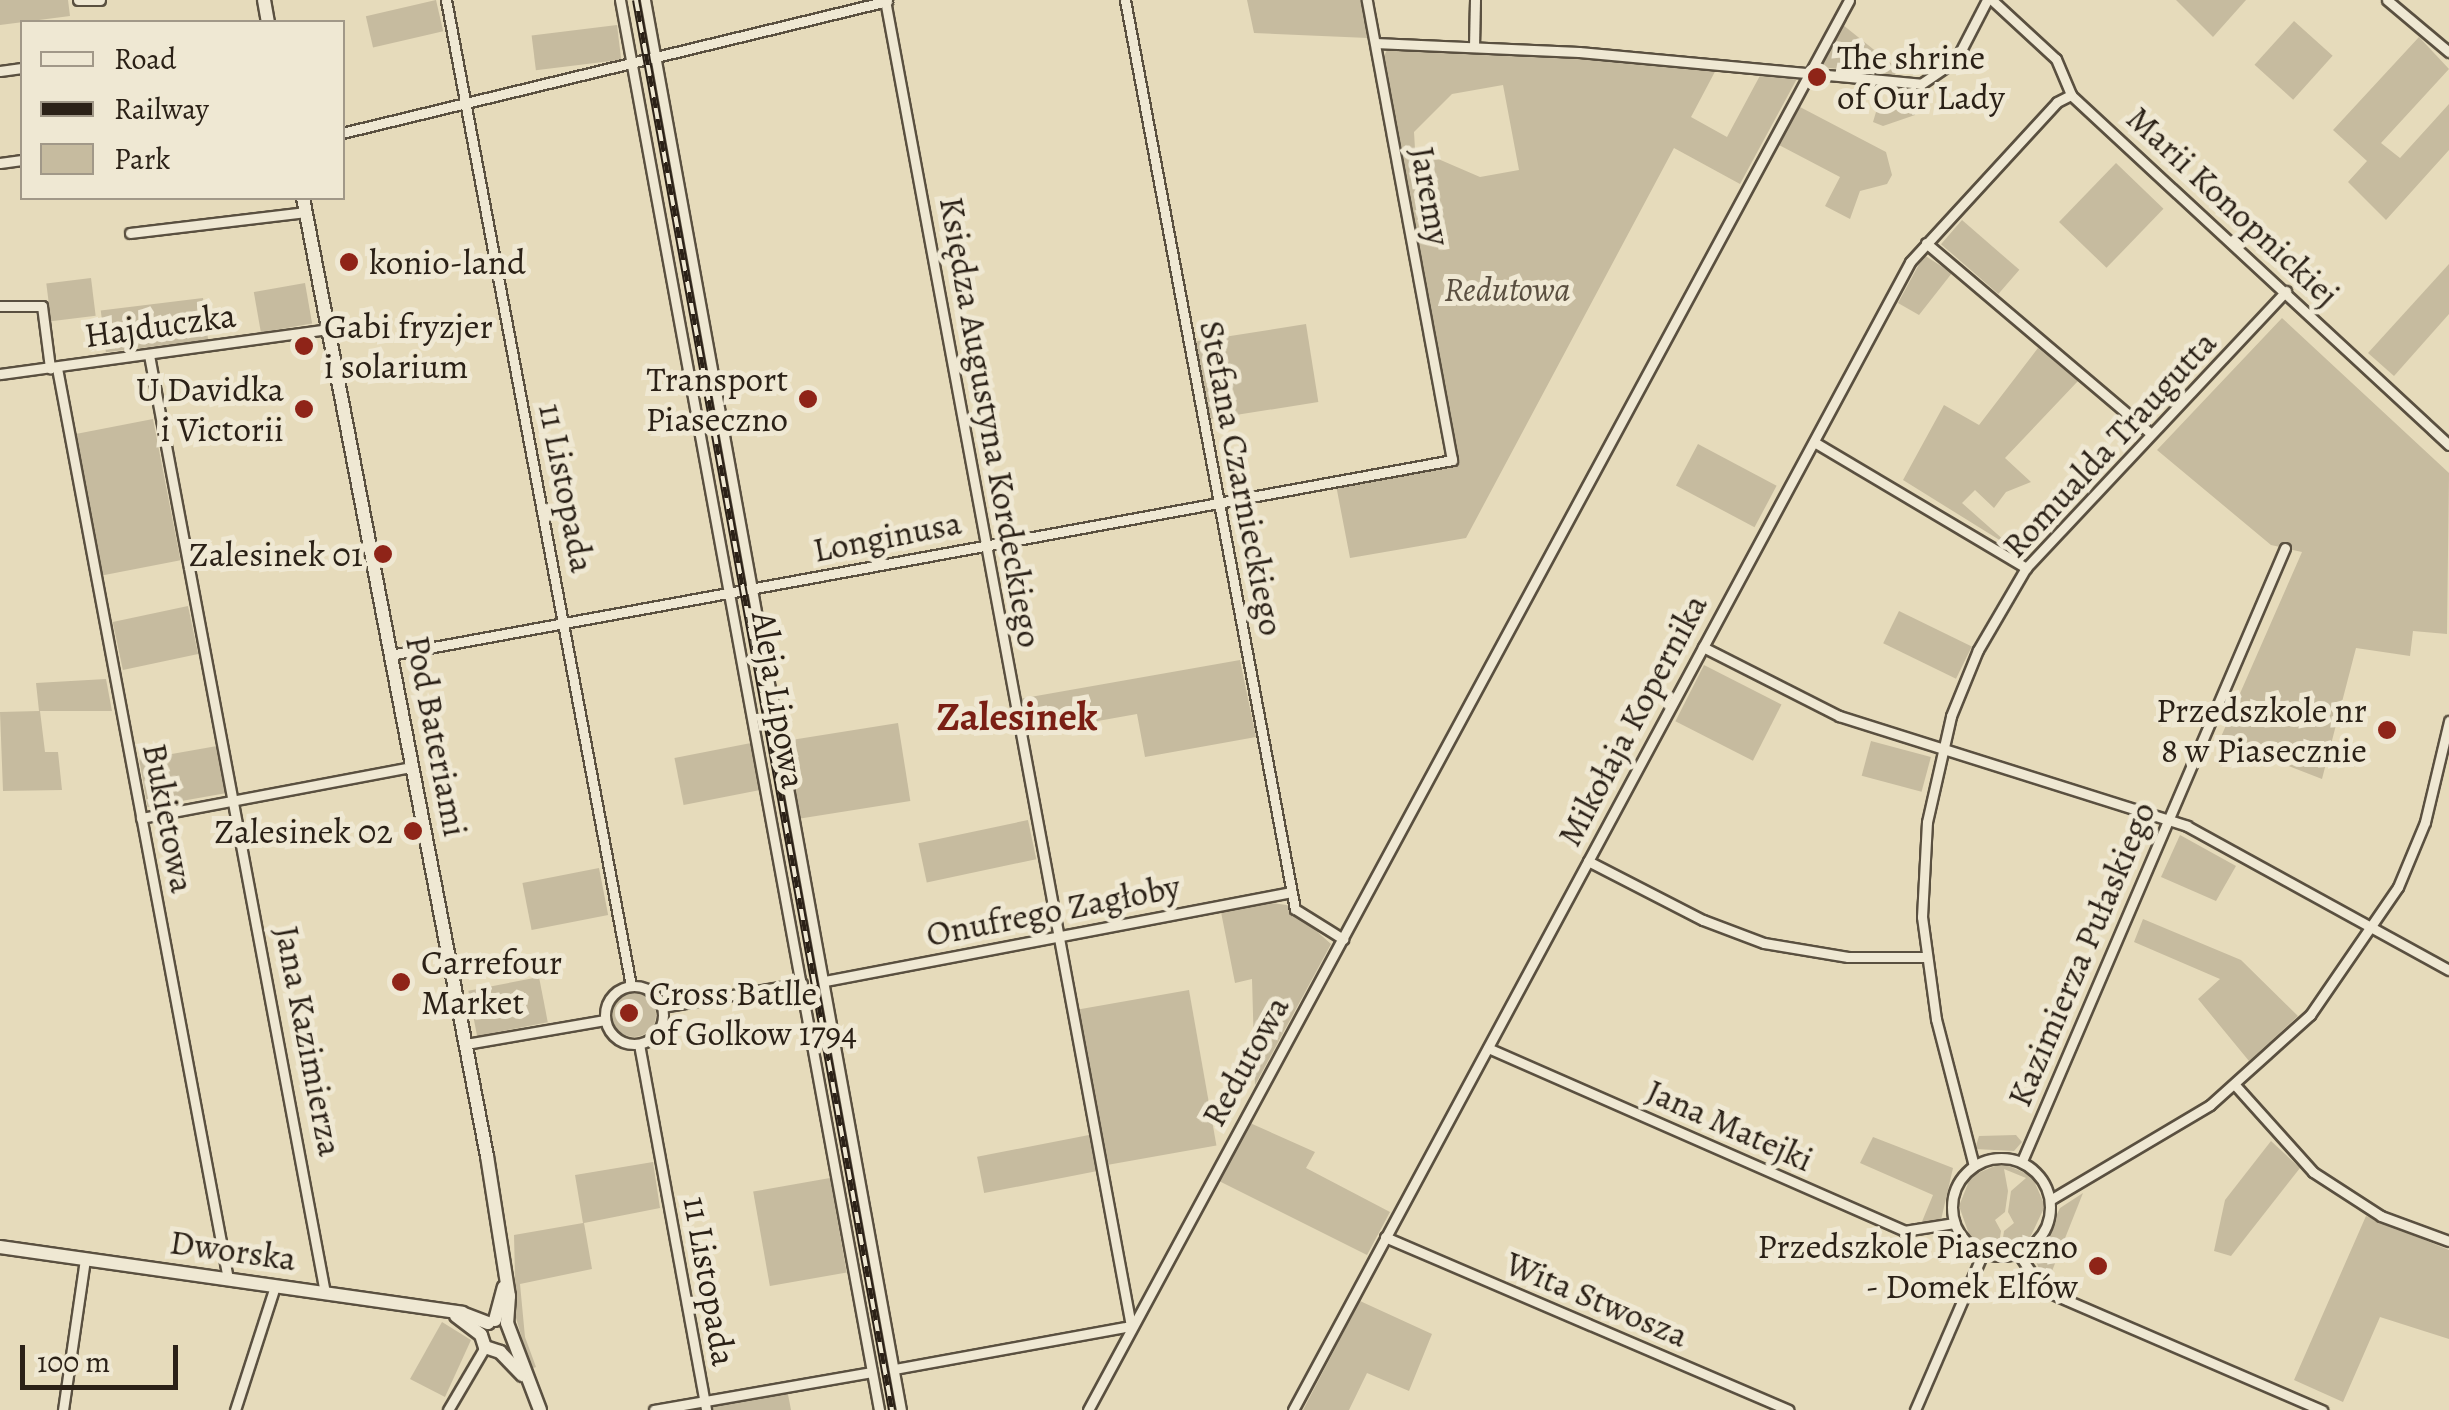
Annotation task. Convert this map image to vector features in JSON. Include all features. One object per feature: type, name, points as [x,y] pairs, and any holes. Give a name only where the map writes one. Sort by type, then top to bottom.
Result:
[{"type":"street","points":[[78,0],[100,0]]},
{"type":"street","name":"11 Listopada","points":[[446,0],[631,986]]},
{"type":"street","name":"Aleja Lipowa","points":[[620,0],[879,1410]]},
{"type":"street","name":"Aleja Lipowa","points":[[646,0],[749,588],[902,1410]]},
{"type":"street","points":[[345,132],[656,60],[887,0]]},
{"type":"street","name":"Księdza Augustyna Kordeckiego","points":[[887,0],[1132,1326]]},
{"type":"street","name":"Stefana Czarnieckiego","points":[[1125,0],[1292,892],[1299,915],[1343,939]]},
{"type":"street","name":"Jaremy","points":[[1366,0],[1452,460]]},
{"type":"street","points":[[1474,48],[1475,0]]},
{"type":"street","name":"Redutowa","points":[[1088,1410],[1849,0]]},
{"type":"street","points":[[1374,44],[1810,74],[1896,85],[1930,80],[1956,60],[1990,0]]},
{"type":"street","name":"Marii Konopnickiej","points":[[1990,0],[2056,59],[2071,95],[2449,445]]},
{"type":"street","points":[[2387,0],[2449,52]]},
{"type":"street","name":"Mikołaja Kopernika","points":[[1293,1410],[1814,442],[1926,243],[2057,102],[2071,95]]},
{"type":"street","name":"Pod Bateriami","points":[[303,200],[466,1044],[504,1288],[491,1330]]},
{"type":"street","points":[[130,233],[306,212]]},
{"type":"street","points":[[1926,243],[2150,433]]},
{"type":"street","name":"Romualda Traugutta","points":[[1974,1166],[1925,956],[1921,866],[1942,748],[1978,650],[2026,568],[2286,291]]},
{"type":"street","name":"Bukietowa","points":[[0,306],[42,306],[228,1280]]},
{"type":"street","name":"Hajduczka","points":[[0,374],[328,329]]},
{"type":"street","name":"Jana Kazimierza","points":[[149,355],[324,1293]]},
{"type":"street","points":[[1814,442],[2026,568]]},
{"type":"street","name":"Longinusa","points":[[390,655],[1452,460]]},
{"type":"street","name":"Kazimierza Pułaskiego","points":[[2022,1161],[2285,548]]},
{"type":"street","points":[[1703,647],[1804,703],[2170,820],[2449,970]]},
{"type":"street","points":[[2050,1200],[2235,1085],[2310,1015],[2372,932],[2416,845],[2447,746],[2449,721]]},
{"type":"street","points":[[141,818],[411,767]]},
{"type":"street","points":[[1588,860],[1764,943],[1848,957],[1925,956]]},
{"type":"street","name":"Onufrego Zagłoby","points":[[824,981],[1292,892]]},
{"type":"street","points":[[662,1007],[802,983]]},
{"type":"street","points":[[631,986],[655,996],[662,1007],[659,1030],[640,1044],[618,1040],[605,1020],[608,1002],[631,986]]},
{"type":"street","points":[[466,1044],[605,1020]]},
{"type":"street","name":"11 Listopada","points":[[640,1044],[705,1406]]},
{"type":"street","name":"Jana Matejki","points":[[1488,1048],[1904,1231],[1954,1222]]},
{"type":"street","points":[[2235,1085],[2314,1172],[2381,1216],[2449,1241]]},
{"type":"street","points":[[2004,1158],[2022,1161],[2035,1170],[2050,1200],[2041,1236],[2018,1253],[1983,1253],[1954,1222],[1955,1190],[1974,1166],[2004,1158]]},
{"type":"street","name":"Wita Stwosza","points":[[1386,1238],[1788,1410]]},
{"type":"street","name":"Dworska","points":[[0,1248],[324,1293],[456,1316],[491,1330]]},
{"type":"street","points":[[1914,1410],[1983,1253]]},
{"type":"street","points":[[2018,1253],[2043,1290],[2322,1410]]},
{"type":"street","points":[[64,1410],[84,1259]]},
{"type":"street","points":[[236,1410],[275,1286]]},
{"type":"street","points":[[894,1370],[1132,1326]]},
{"type":"street","points":[[491,1330],[512,1342],[522,1375],[540,1410]]},
{"type":"street","points":[[491,1330],[500,1352],[522,1375]]},
{"type":"street","points":[[448,1410],[491,1330]]},
{"type":"street","points":[[500,1352],[512,1342]]},
{"type":"street","points":[[654,1410],[705,1406],[872,1372]]},
{"type":"green space","points":[[0,0],[68,0],[70,16],[0,25]]},
{"type":"green space","points":[[436,0],[443,31],[373,47],[366,16]]},
{"type":"green space","points":[[1247,0],[1361,0],[1368,38],[1254,33]]},
{"type":"green space","points":[[2176,0],[2246,0],[2213,37]]},
{"type":"green space","points":[[2294,21],[2333,56],[2293,100],[2255,65]]},
{"type":"green space","points":[[617,25],[621,60],[536,70],[532,35]]},
{"type":"green space","points":[[1843,25],[1898,69],[1895,75],[1820,67]]},
{"type":"green space","points":[[2419,37],[2449,69],[2381,143],[2400,158],[2449,104],[2449,150],[2386,220],[2348,182],[2367,161],[2333,130]]},
{"type":"green space","name":"Redutowa","points":[[1388,48],[1719,64],[1691,117],[1727,137],[1763,70],[1799,75],[1740,184],[1674,148],[1466,538],[1350,558],[1336,485],[1457,462],[1382,60]],"holes":[[[1503,85],[1519,170],[1480,177],[1415,149],[1414,132],[1452,94]]]},
{"type":"green space","points":[[1921,91],[1915,115],[1883,126],[1873,122],[1876,112],[1909,108],[1904,92]]},
{"type":"green space","points":[[1800,107],[1886,152],[1892,175],[1887,184],[1860,191],[1850,219],[1825,206],[1840,177],[1779,145]]},
{"type":"green space","points":[[2116,163],[2163,209],[2107,268],[2059,222]]},
{"type":"green space","points":[[1962,220],[2019,270],[1998,294],[1941,244]]},
{"type":"green space","points":[[1924,255],[1952,273],[1919,315],[1898,303]]},
{"type":"green space","points":[[2449,264],[2449,314],[2394,376],[2368,353]]},
{"type":"green space","points":[[91,278],[96,316],[51,321],[46,283]]},
{"type":"green space","points":[[305,283],[312,323],[261,332],[254,292]]},
{"type":"green space","points":[[203,298],[208,340],[106,352],[101,311]]},
{"type":"green space","points":[[2282,318],[2449,473],[2447,634],[2413,631],[2410,656],[2356,648],[2322,779],[2220,739],[2302,552],[2271,545],[2157,450]]},
{"type":"green space","points":[[1306,324],[1318,402],[1206,420],[1193,342]]},
{"type":"green space","points":[[2038,348],[2078,381],[2005,458],[2031,482],[2006,492],[1994,508],[1975,490],[1962,503],[2014,549],[1903,480],[1944,405],[1979,425]]},
{"type":"green space","points":[[153,419],[180,560],[102,576],[74,434]]},
{"type":"green space","points":[[1698,444],[1777,486],[1755,527],[1676,485]]},
{"type":"green space","points":[[188,606],[198,654],[123,670],[113,622]]},
{"type":"green space","points":[[1899,611],[1972,647],[1956,679],[1883,643]]},
{"type":"green space","points":[[1240,660],[1256,737],[1145,757],[1137,714],[1025,734],[1019,699]]},
{"type":"green space","points":[[1704,665],[1782,704],[1753,761],[1675,721]]},
{"type":"green space","points":[[106,679],[112,711],[40,711],[45,752],[58,752],[62,790],[3,791],[0,712],[39,711],[36,683]]},
{"type":"green space","points":[[898,723],[910,801],[796,819],[783,741]]},
{"type":"green space","points":[[1871,741],[1931,757],[1922,792],[1862,776]]},
{"type":"green space","points":[[751,743],[760,790],[684,805],[674,758]]},
{"type":"green space","points":[[217,746],[225,793],[148,807],[139,760]]},
{"type":"green space","points":[[1028,820],[1036,859],[927,882],[918,843]]},
{"type":"green space","points":[[2180,835],[2236,866],[2216,901],[2161,877]]},
{"type":"green space","points":[[599,868],[608,915],[532,930],[522,883]]},
{"type":"green space","points":[[1271,903],[1287,905],[1331,944],[1255,1085],[1252,979],[1235,983],[1221,912]]},
{"type":"green space","points":[[2143,919],[2241,960],[2298,1016],[2249,1061],[2198,999],[2220,979],[2134,942]]},
{"type":"green space","points":[[539,977],[548,1022],[477,1036],[468,991]]},
{"type":"green space","points":[[1189,990],[1216,1146],[1104,1165],[1077,1010]]},
{"type":"green space","points":[[634,993],[649,1000],[656,1015],[649,1030],[634,1037],[619,1030],[612,1015],[619,1000]]},
{"type":"green space","points":[[1250,1123],[1315,1152],[1306,1168],[1390,1212],[1367,1255],[1219,1181]]},
{"type":"green space","points":[[1089,1135],[1096,1171],[984,1193],[977,1157]]},
{"type":"green space","points":[[2016,1135],[2022,1142],[2014,1151],[1975,1149],[1979,1136]]},
{"type":"green space","points":[[1873,1137],[1953,1168],[1941,1220],[1921,1224],[1933,1195],[1860,1163]]},
{"type":"green space","points":[[2271,1141],[2300,1168],[2231,1256],[2214,1251],[2225,1200]]},
{"type":"green space","points":[[653,1162],[660,1208],[584,1223],[592,1269],[520,1284],[525,1337],[536,1367],[531,1369],[516,1318],[514,1235],[583,1223],[575,1175]]},
{"type":"green space","points":[[2002,1163],[2032,1176],[2045,1206],[2028,1242],[2001,1251],[2004,1231],[2014,1223],[2008,1212],[2011,1191],[2026,1178],[2004,1169],[2008,1191],[2005,1212],[1995,1220],[2001,1231],[1998,1251],[1970,1237],[1959,1206],[1971,1176]]},
{"type":"green space","points":[[830,1178],[847,1273],[770,1286],[753,1192]]},
{"type":"green space","points":[[2083,1193],[2050,1276],[2040,1271],[2035,1259],[2060,1208]]},
{"type":"green space","points":[[2366,1216],[2449,1250],[2449,1339],[2380,1317],[2343,1402],[2294,1380]]},
{"type":"green space","points":[[1360,1301],[1432,1334],[1409,1391],[1367,1373],[1349,1410],[1303,1410]]},
{"type":"green space","points":[[442,1322],[471,1340],[445,1397],[410,1379]]},
{"type":"green space","points":[[787,1389],[791,1410],[711,1410],[710,1404]]},
{"type":"railway","points":[[636,0],[892,1410]]},
{"type":"place","name":"The shrine of Our Lady","points":[[1817,77]]},
{"type":"place","name":"konio-land","points":[[349,262]]},
{"type":"place","name":"Gabi fryzjer i solarium","points":[[304,346]]},
{"type":"place","name":"Transport Piaseczno","points":[[808,399]]},
{"type":"place","name":"U Davidka i Victorii","points":[[304,409]]},
{"type":"place","name":"Zalesinek 01","points":[[383,554]]},
{"type":"place","name":"Przedszkole nr 8 w Piasecznie","points":[[2387,730]]},
{"type":"place","name":"Zalesinek 02","points":[[413,831]]},
{"type":"place","name":"Carrefour Market","points":[[401,982]]},
{"type":"place","name":"Cross Batlle of Golkow 1794","points":[[629,1013]]},
{"type":"place","name":"Przedszkole Piaseczno - Domek Elfów","points":[[2098,1266]]},
{"type":"district","name":"Zalesinek","points":[[1017,717]]}]
